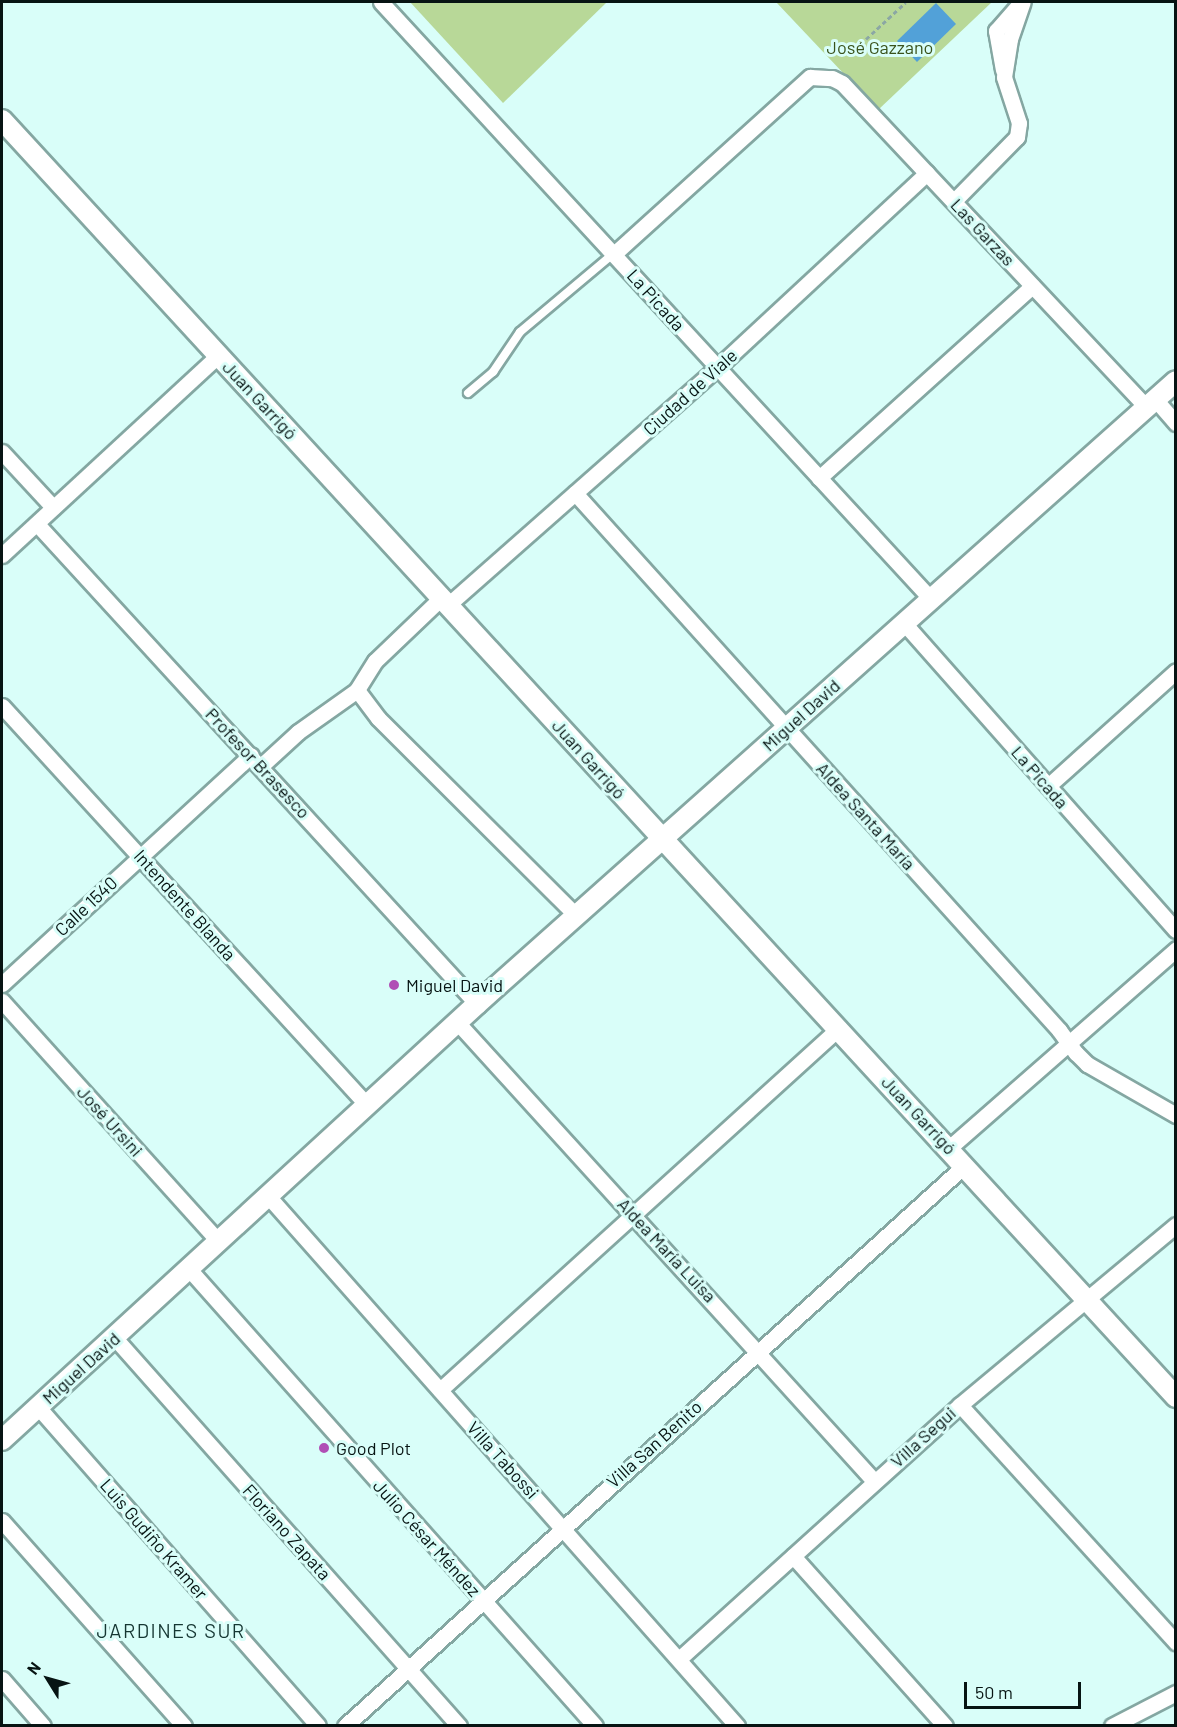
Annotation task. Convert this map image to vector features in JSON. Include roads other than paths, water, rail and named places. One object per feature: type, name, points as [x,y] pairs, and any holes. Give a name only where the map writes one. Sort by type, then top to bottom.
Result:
[{"type":"street","name":"La Picada","points":[[381,2],[615,253],[931,599]]},
{"type":"street","points":[[954,201],[1017,137],[1019,123],[1004,77],[1010,39],[1022,2]]},
{"type":"street","name":"Las Garzas","points":[[615,253],[810,77],[821,75],[842,83],[1032,286],[1150,403],[1176,423]]},
{"type":"street","name":"Juan Garrigó","points":[[5,131],[219,356],[1176,1397]]},
{"type":"street","name":"Ciudad de Viale","points":[[357,690],[375,661],[575,493],[718,367],[927,173]]},
{"type":"street","points":[[819,478],[1032,286]]},
{"type":"street","points":[[2,555],[219,356]]},
{"type":"street","name":"Miguel David","points":[[2,1440],[457,1022],[1176,381]]},
{"type":"street","points":[[2,452],[53,507]]},
{"type":"street","name":"Aldea Santa María","points":[[575,493],[1069,1042],[1086,1064],[1176,1115]]},
{"type":"street","name":"Profesor Brasesco","points":[[37,524],[477,1004]]},
{"type":"street","name":"La Picada","points":[[904,623],[1176,930]]},
{"type":"street","points":[[1048,786],[1176,671]]},
{"type":"street","points":[[357,690],[389,728],[576,915]]},
{"type":"street","name":"Calle 1540","points":[[2,984],[140,856],[256,761],[357,690]]},
{"type":"street","name":"Intendente Blanda","points":[[2,706],[367,1105]]},
{"type":"street","points":[[948,1148],[1176,949]]},
{"type":"street","name":"José Ursini","points":[[2,1001],[219,1242]]},
{"type":"street","name":"Aldea María Luisa","points":[[457,1022],[758,1349],[874,1481]]},
{"type":"street","points":[[440,1390],[839,1028]]},
{"type":"street","name":"Villa San Benito","points":[[345,1725],[758,1349],[965,1165]]},
{"type":"street","name":"Villa Tabossi","points":[[268,1196],[737,1725]]},
{"type":"street","name":"Villa Segui","points":[[679,1659],[960,1404],[1176,1225]]},
{"type":"street","name":"Julio César Méndez","points":[[189,1269],[595,1725]]},
{"type":"street","name":"Floriano Zapata","points":[[114,1337],[459,1725]]},
{"type":"street","points":[[960,1404],[1176,1642]]},
{"type":"street","name":"Luis Gudiño Kramer","points":[[38,1407],[318,1725]]},
{"type":"street","points":[[2,1521],[184,1725]]},
{"type":"street","points":[[793,1556],[945,1725]]},
{"type":"street","points":[[2,1679],[43,1725]]},
{"type":"street","points":[[1112,1725],[1176,1693]]},
{"type":"lane","points":[[468,393],[493,372],[520,332],[615,253]]},
{"type":"water","points":[[936,3],[956,24],[917,62],[897,41]]},
{"type":"place","name":"Miguel David","points":[[394,985]]},
{"type":"place","name":"Good Plot","points":[[324,1448]]},
{"type":"district","name":"JARDINES SUR","points":[[171,1630]]},
{"type":"park label","name":"José Gazzano","points":[[880,47]]}]
